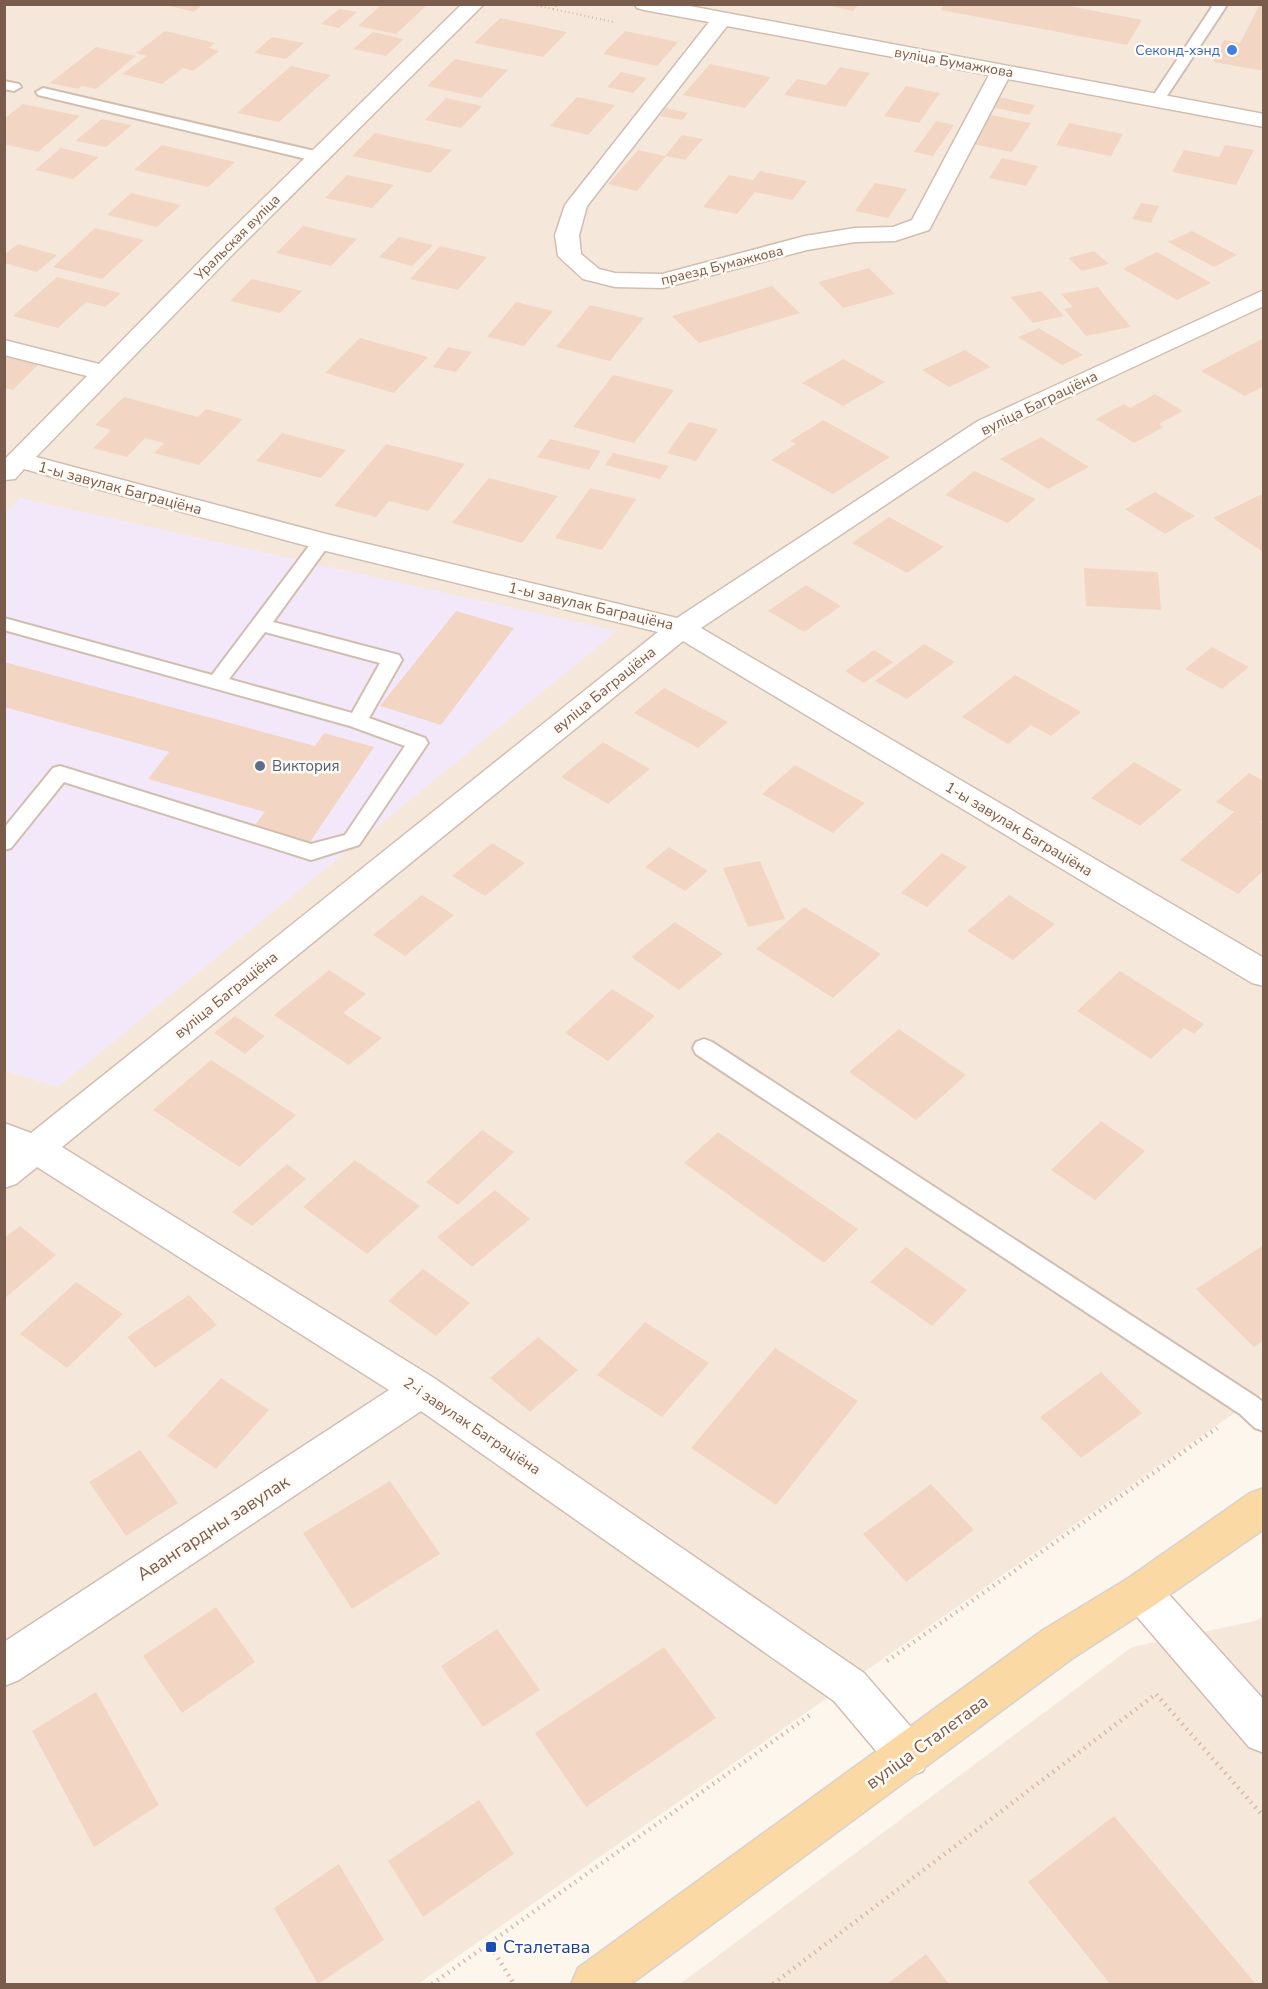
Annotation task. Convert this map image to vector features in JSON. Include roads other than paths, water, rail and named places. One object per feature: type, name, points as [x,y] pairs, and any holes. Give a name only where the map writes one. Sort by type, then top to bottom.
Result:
[{"type":"main road","name":"вуліца Сталетава","points":[[594,1984],[1058,1644],[1141,1592],[1263,1506]]},
{"type":"street","name":"Уральская вуліца","points":[[12,468],[103,372],[474,4]]},
{"type":"street","name":"вуліца Бумажкова","points":[[644,4],[1158,99],[1263,121]]},
{"type":"street","name":"праезд Бумажкова","points":[[722,19],[576,205],[567,235],[570,256],[591,274],[615,280],[663,281],[805,243],[855,236],[895,234],[921,225],[1002,70]]},
{"type":"street","name":"вуліца Баграціёна","points":[[4,1174],[20,1143],[681,628],[987,426],[1263,297]]},
{"type":"street","points":[[4,347],[103,372]]},
{"type":"street","name":"1-ы завулак Баграціёна","points":[[12,468],[681,628],[1263,974]]},
{"type":"street","name":"2-і завулак Баграціёна","points":[[20,1143],[421,1390],[849,1687],[908,1756]]},
{"type":"street","name":"Авангардны завулак","points":[[4,1665],[421,1390]]},
{"type":"street","points":[[1141,1592],[1263,1732]]},
{"type":"lane","points":[[1158,99],[1220,5],[1216,4]]},
{"type":"lane","points":[[43,92],[319,157]]},
{"type":"lane","points":[[217,682],[322,542]]},
{"type":"lane","points":[[4,624],[357,721],[418,743],[352,840],[311,852],[60,773],[4,843]]},
{"type":"lane","points":[[261,626],[392,660],[357,721]]},
{"type":"lane","points":[[704,1048],[1249,1406],[1263,1420]]},
{"type":"place","name":"Секонд-хэнд","points":[[1232,50]]},
{"type":"place","name":"Виктория","points":[[260,766]]},
{"type":"place","name":"Сталетава","points":[[491,1947]]}]
